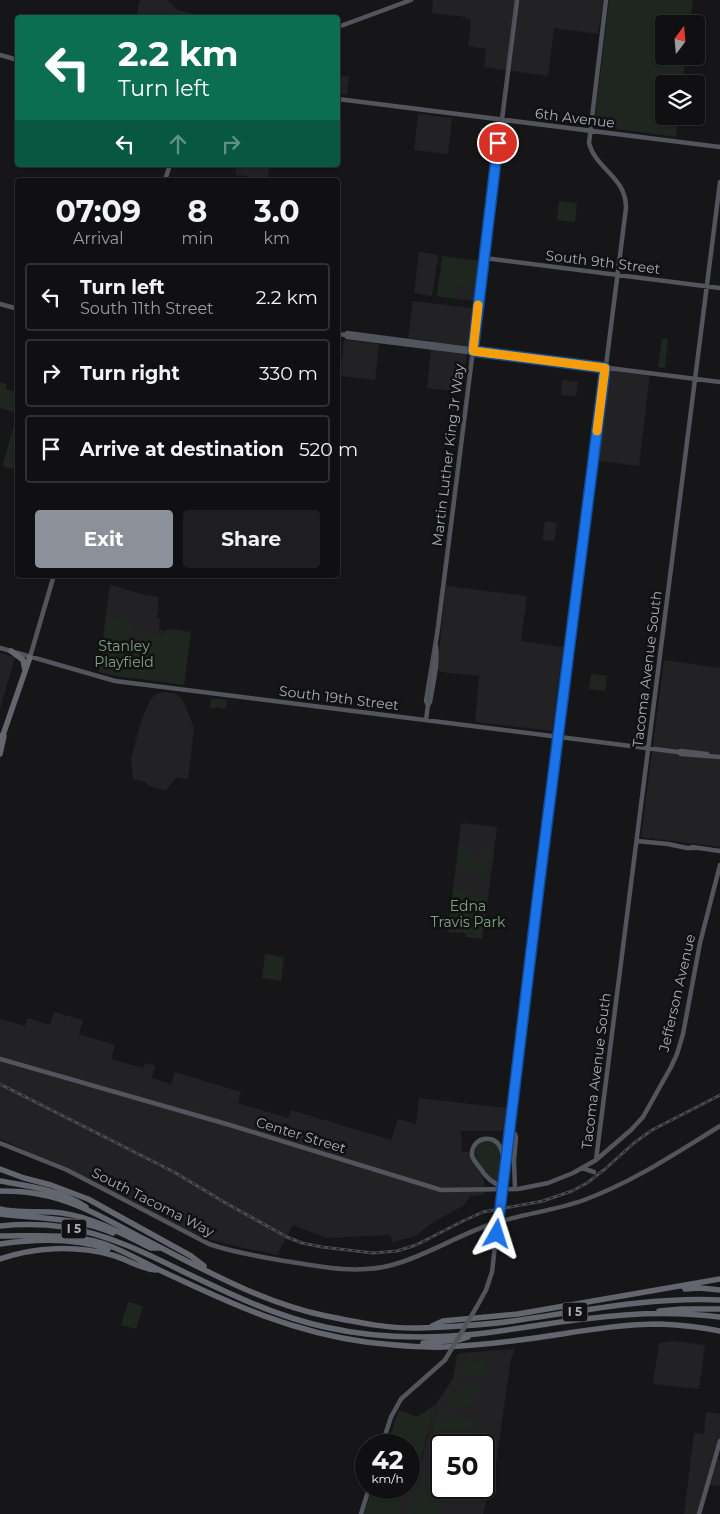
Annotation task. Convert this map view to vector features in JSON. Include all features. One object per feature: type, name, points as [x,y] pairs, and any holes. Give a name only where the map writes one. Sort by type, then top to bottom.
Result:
[{"type":"highway","points":[[11,651],[22,660],[24,674]]},
{"type":"highway","points":[[0,740],[30,657]]},
{"type":"highway","points":[[0,754],[3,746],[4,732]]},
{"type":"highway","points":[[0,1169],[88,1199],[191,1256],[217,1276]]},
{"type":"highway","points":[[0,1181],[34,1187],[57,1194],[82,1204],[100,1216]]},
{"type":"highway","name":"I 5","points":[[0,1190],[32,1193],[54,1198],[100,1216],[217,1276],[289,1306],[362,1323],[419,1328],[512,1321],[656,1301],[705,1299],[720,1302]]},
{"type":"highway","points":[[0,1210],[53,1212],[75,1216],[101,1224],[152,1248],[164,1249]]},
{"type":"highway","points":[[0,1214],[56,1218],[82,1223],[125,1238],[144,1252]]},
{"type":"highway","name":"I 5","points":[[0,1226],[64,1227],[99,1236],[144,1252],[216,1287],[274,1312],[325,1327],[355,1332],[426,1336],[475,1334],[668,1309],[720,1309]]},
{"type":"highway","points":[[0,1236],[64,1237],[88,1240],[129,1254],[136,1259]]},
{"type":"highway","points":[[0,1244],[38,1241],[81,1243],[105,1248],[136,1259],[213,1296],[282,1323],[313,1332],[354,1340],[417,1346],[451,1346],[641,1325],[678,1325],[720,1331]]},
{"type":"highway","points":[[0,1260],[37,1250],[54,1248],[77,1249],[112,1255],[148,1269],[159,1270]]},
{"type":"highway","points":[[685,1285],[720,1274]]},
{"type":"highway","points":[[631,1296],[720,1279]]},
{"type":"highway","points":[[430,1327],[443,1321],[518,1314],[691,1288],[720,1290]]},
{"type":"highway","name":"I 5","points":[[639,1314],[720,1317]]},
{"type":"highway","points":[[392,1344],[459,1340],[475,1334]]},
{"type":"main road","points":[[340,27],[411,0]]},
{"type":"main road","name":"Martin Luther King Jr Way","points":[[426,720],[437,655],[436,645],[517,0]]},
{"type":"main road","points":[[385,1434],[390,1417],[401,1399],[445,1360],[486,1290],[492,1272],[626,208],[624,194],[620,185],[593,153],[589,143],[606,0]]},
{"type":"main road","points":[[0,55],[15,59]]},
{"type":"main road","name":"6th Avenue","points":[[340,99],[720,147]]},
{"type":"main road","name":"Tacoma Avenue South","points":[[596,1160],[720,182]]},
{"type":"main road","name":"South 9th Street","points":[[484,258],[720,288]]},
{"type":"main road","points":[[0,304],[15,308]]},
{"type":"main road","points":[[340,334],[346,335],[347,333],[371,336],[469,349],[472,351],[720,382]]},
{"type":"main road","points":[[30,657],[53,578]]},
{"type":"main road","name":"South 19th Street","points":[[0,648],[115,681],[648,748],[681,754],[720,757]]},
{"type":"main road","points":[[637,841],[720,851]]},
{"type":"main road","name":"Jefferson Avenue","points":[[596,1160],[639,1122],[677,1054],[683,1034],[700,943],[720,865]]},
{"type":"main road","name":"Center Street","points":[[0,1059],[240,1128],[435,1188],[447,1190],[531,1187],[548,1183],[596,1160]]},
{"type":"main road","name":"South Tacoma Way","points":[[0,1143],[67,1170],[209,1244],[227,1250],[279,1260],[354,1269],[393,1265],[490,1224],[582,1201],[636,1177],[720,1126]]},
{"type":"main road","points":[[505,1166],[502,1150],[496,1142],[485,1138],[480,1140],[475,1144],[472,1152],[473,1158],[483,1174],[494,1183],[512,1189],[516,1138],[515,1134],[509,1130]]},
{"type":"main road","points":[[582,1168],[594,1172]]},
{"type":"main road","points":[[699,1514],[720,1441]]},
{"type":"main road","points":[[361,1514],[366,1499]]},
{"type":"shaded area","points":[[140,0],[167,0],[178,10],[197,15],[137,15]]},
{"type":"shaded area","points":[[433,0],[603,0],[598,34],[554,28],[548,76],[484,67],[486,49],[468,46],[471,20],[466,19],[466,17],[432,13]]},
{"type":"shaded area","points":[[340,75],[349,77],[347,95],[340,94]]},
{"type":"shaded area","points":[[418,114],[452,118],[448,154],[414,150]]},
{"type":"shaded area","points":[[235,167],[269,167],[268,178],[236,175]]},
{"type":"shaded area","points":[[419,252],[438,256],[432,296],[414,293]]},
{"type":"shaded area","points":[[458,287],[477,290],[475,301],[457,299]]},
{"type":"shaded area","points":[[413,301],[472,308],[462,392],[427,388],[432,341],[408,338]]},
{"type":"shaded area","points":[[344,340],[379,344],[375,380],[340,376]]},
{"type":"shaded area","points":[[605,368],[650,373],[639,466],[594,460]]},
{"type":"shaded area","points":[[562,380],[578,382],[576,396],[561,395]]},
{"type":"shaded area","points":[[545,521],[557,523],[554,541],[542,540]]},
{"type":"shaded area","points":[[110,585],[159,597],[157,618],[160,619],[159,630],[164,631],[162,636],[137,635],[131,629],[133,622],[106,614]]},
{"type":"shaded area","points":[[446,586],[527,596],[521,641],[563,647],[552,731],[475,722],[479,676],[437,670]]},
{"type":"shaded area","points":[[0,653],[15,657],[0,709]]},
{"type":"shaded area","points":[[664,660],[720,668],[720,847],[641,837]]},
{"type":"shaded area","points":[[164,692],[176,694],[182,699],[194,729],[188,779],[176,777],[166,790],[148,786],[146,782],[133,779],[131,758],[142,719],[150,701],[157,694]]},
{"type":"shaded area","points":[[461,824],[497,827],[487,906],[480,898],[453,889]]},
{"type":"shaded area","points":[[54,1012],[83,1020],[79,1034],[115,1045],[111,1059],[143,1068],[145,1063],[155,1066],[152,1078],[171,1084],[175,1072],[241,1092],[238,1103],[288,1118],[291,1110],[391,1140],[398,1119],[416,1124],[419,1098],[506,1108],[504,1129],[501,1131],[461,1131],[462,1152],[470,1152],[470,1157],[484,1180],[484,1195],[471,1196],[463,1206],[432,1223],[416,1236],[393,1242],[389,1235],[326,1238],[293,1225],[277,1255],[204,1238],[0,1139],[0,1019],[25,1026],[28,1018],[50,1025]]},
{"type":"shaded area","points":[[674,1341],[705,1345],[699,1389],[653,1384],[659,1343]]},
{"type":"shaded area","points":[[515,1349],[511,1359],[495,1470],[495,1434],[430,1434],[430,1499],[487,1499],[483,1514],[398,1514],[399,1499],[420,1499],[420,1463],[436,1404],[453,1378],[457,1355],[461,1353]]},
{"type":"shaded area","points":[[706,1412],[720,1414],[720,1441],[715,1459],[720,1459],[720,1486],[707,1485],[699,1514],[684,1514],[694,1433],[704,1434]]},
{"type":"green space","points":[[609,0],[693,0],[691,15],[655,15],[655,65],[685,65],[683,75],[655,75],[655,125],[677,125],[676,137],[594,126]]},
{"type":"green space","points":[[559,201],[577,203],[575,222],[557,220]]},
{"type":"green space","points":[[443,256],[480,261],[477,290],[458,287],[457,299],[437,296]]},
{"type":"green space","points":[[662,338],[668,339],[665,368],[658,367]]},
{"type":"green space","points":[[0,382],[7,384],[6,389],[15,392],[15,408],[14,412],[0,408]]},
{"type":"green space","points":[[15,421],[15,469],[5,467],[3,464]]},
{"type":"green space","name":"Stanley Playfield","points":[[106,614],[133,622],[131,629],[137,635],[158,637],[162,636],[164,631],[168,629],[191,632],[184,685],[99,672]]},
{"type":"green space","points":[[591,674],[607,676],[605,691],[589,689]]},
{"type":"green space","points":[[211,698],[227,700],[226,709],[210,708]]},
{"type":"green space","points":[[484,848],[489,849],[489,862],[485,863],[489,863],[487,873],[484,875],[457,872],[459,850],[476,852],[474,862],[484,863]]},
{"type":"green space","name":"Edna Travis Park","points":[[453,889],[471,892],[471,896],[486,898],[487,906],[482,939],[466,937],[466,934],[462,932],[448,932]]},
{"type":"green space","points":[[265,954],[284,957],[281,981],[262,978]]},
{"type":"green space","points":[[485,1140],[495,1143],[500,1151],[498,1182],[485,1173],[476,1157],[477,1146]]},
{"type":"green space","points":[[128,1302],[143,1306],[136,1329],[121,1325]]},
{"type":"green space","points":[[485,1361],[486,1376],[462,1376],[462,1363]]},
{"type":"green space","points":[[477,1382],[474,1406],[449,1404],[457,1390],[462,1385]]},
{"type":"green space","points":[[436,1404],[420,1462],[420,1434],[390,1434],[399,1410],[417,1417]]},
{"type":"green space","points":[[439,1410],[475,1420],[472,1434],[432,1434]]},
{"type":"green space","points":[[495,1453],[498,1454],[495,1464]]},
{"type":"green space","points":[[430,1472],[430,1476],[426,1478],[420,1487],[420,1479]]},
{"type":"green space","points":[[424,1483],[430,1483],[430,1499],[444,1499],[440,1514],[415,1514]]},
{"type":"green space","points":[[369,1499],[399,1499],[398,1514],[364,1514]]},
{"type":"green space","points":[[411,1499],[416,1499],[412,1514],[408,1514]]},
{"type":"tram line","points":[[428,702],[516,0]]},
{"type":"railway","points":[[0,1084],[174,1172],[287,1237],[302,1243],[322,1247],[373,1253],[397,1251],[416,1245],[483,1212],[543,1201],[572,1191],[587,1183],[652,1130],[720,1095]]},
{"type":"slow traffic","points":[[478,305],[473,351],[605,368],[597,431]]},
{"type":"route","points":[[497,1234],[605,368],[473,351],[498,143]]}]
